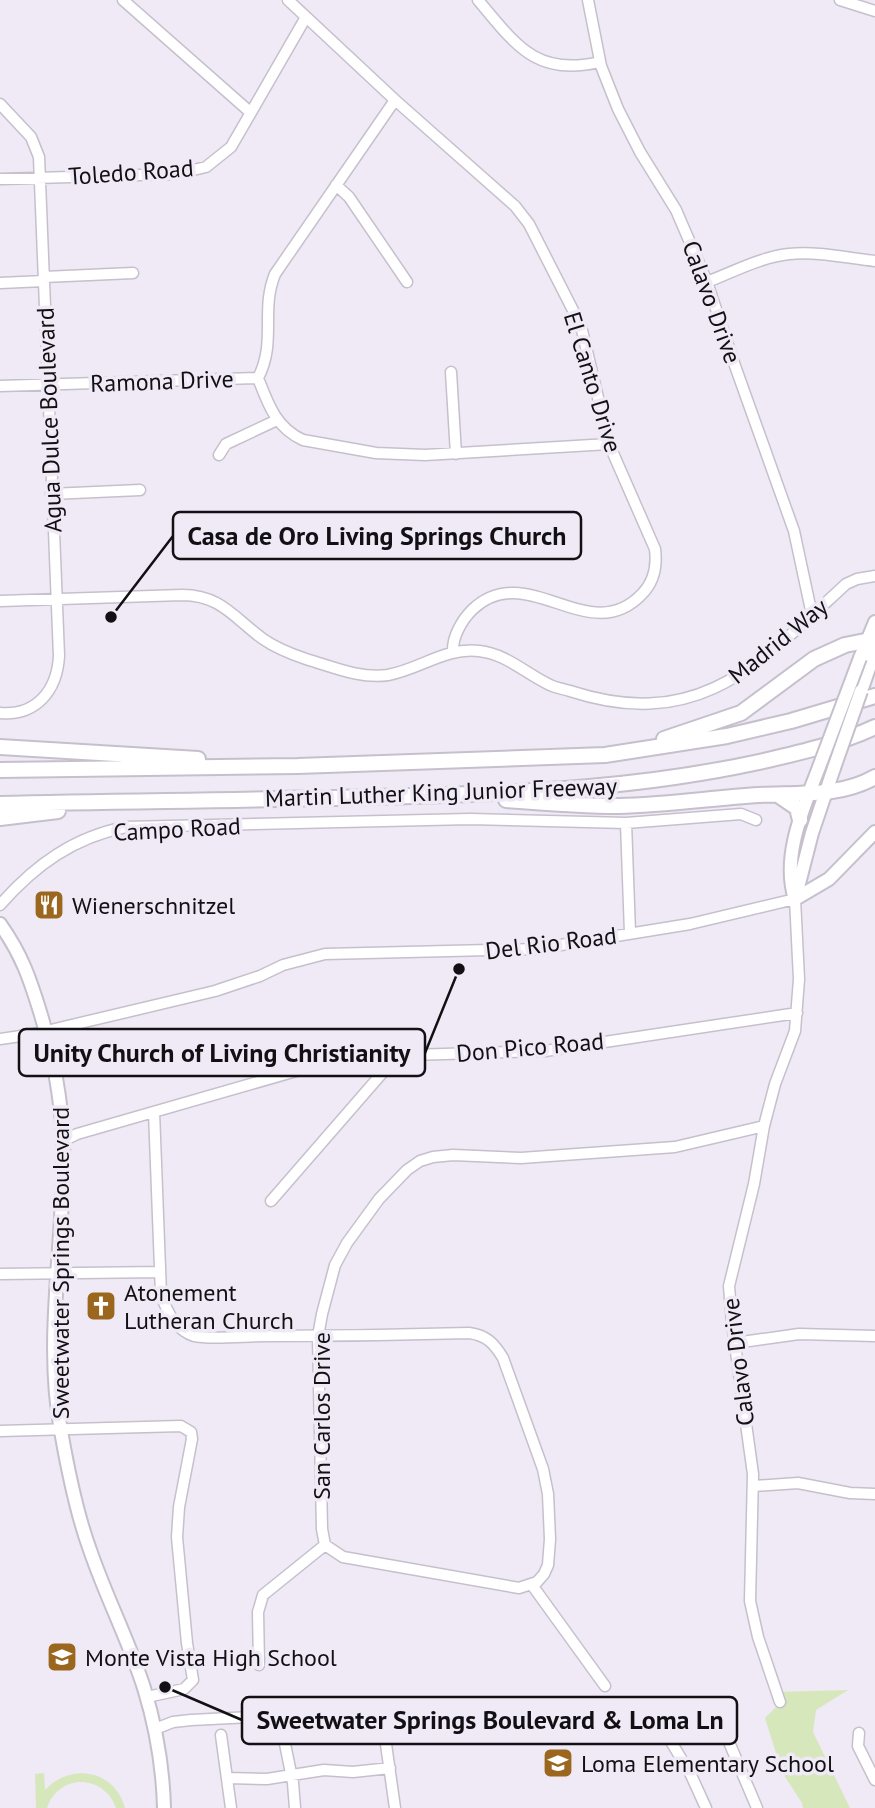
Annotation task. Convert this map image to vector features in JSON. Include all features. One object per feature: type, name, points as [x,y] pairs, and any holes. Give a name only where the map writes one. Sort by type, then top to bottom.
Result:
[{"type":"highway","points":[[605,755],[687,733],[741,713],[814,659],[845,645],[870,649]]},
{"type":"highway","name":"Martin Luther King Junior Freeway","points":[[0,770],[298,766],[605,755],[727,736],[791,721],[875,696]]},
{"type":"highway","name":"Martin Luther King Junior Freeway","points":[[0,804],[452,795],[578,789],[718,771],[783,757],[853,737],[875,726]]},
{"type":"highway","points":[[0,747],[298,766]]},
{"type":"highway","points":[[452,795],[601,806],[825,792],[862,784],[875,776]]},
{"type":"highway","points":[[777,795],[797,808],[800,820]]},
{"type":"highway","points":[[0,818],[58,811],[258,799]]},
{"type":"main road","points":[[870,649],[875,622]]},
{"type":"main road","name":"Calavo Drive","points":[[795,900],[825,792],[850,722],[870,649]]},
{"type":"main road","name":"Calavo Drive","points":[[795,900],[790,885],[790,867],[800,820],[819,767],[870,649]]},
{"type":"main road","name":"Del Rio Road","points":[[795,900],[829,879],[875,832]]},
{"type":"main road","name":"Sweetwater Springs Boulevard","points":[[0,924],[19,952],[32,983],[58,1085],[63,1141],[57,1274],[56,1391],[61,1430],[78,1511],[90,1551],[147,1697],[163,1781],[164,1808]]},
{"type":"street","points":[[123,0],[250,112]]},
{"type":"street","name":"El Canto Drive","points":[[288,0],[395,100],[515,206],[529,224],[581,326],[609,444],[655,549],[654,573],[646,589],[624,607],[597,613],[580,611],[525,593],[498,594],[479,603],[466,615],[453,645],[453,652]]},
{"type":"street","points":[[478,0],[519,46],[536,59],[569,67],[600,62]]},
{"type":"street","name":"Calavo Drive","points":[[588,0],[600,62],[626,126],[680,217],[707,282],[794,531],[812,615]]},
{"type":"street","points":[[840,0],[875,11]]},
{"type":"street","name":"Toledo Road","points":[[0,179],[176,174],[199,170],[231,147],[306,17]]},
{"type":"street","name":"Ramona Drive","points":[[0,386],[258,378],[269,348],[267,301],[270,286],[282,262],[395,100]]},
{"type":"street","name":"Agua Dulce Boulevard","points":[[0,104],[31,137],[39,156],[58,663],[51,689],[41,701],[28,710],[13,714],[0,713]]},
{"type":"street","points":[[337,185],[349,197],[407,282]]},
{"type":"street","points":[[707,282],[765,259],[787,254],[816,253],[875,261]]},
{"type":"street","points":[[0,283],[133,273]]},
{"type":"street","points":[[451,372],[456,454]]},
{"type":"street","points":[[258,378],[277,420],[292,435],[303,440],[391,454],[456,454],[609,444]]},
{"type":"street","points":[[219,455],[226,444],[277,420]]},
{"type":"street","points":[[51,494],[140,490]]},
{"type":"street","name":"Madrid Way","points":[[0,601],[201,596],[221,603],[279,649],[357,674],[389,674],[453,652],[477,650],[493,653],[550,685],[588,697],[626,704],[664,704],[693,697],[725,684],[755,664],[846,584],[875,576]]},
{"type":"street","name":"Campo Road","points":[[0,905],[51,857],[74,842],[126,827],[470,820],[626,823],[741,814],[755,820]]},
{"type":"street","points":[[626,823],[630,933]]},
{"type":"street","name":"Calavo Drive","points":[[780,1702],[758,1637],[750,1601],[754,1486],[730,1300],[731,1276],[754,1184],[764,1126],[775,1084],[795,1031],[799,979],[795,900]]},
{"type":"street","name":"Del Rio Road","points":[[0,1039],[46,1031],[215,991],[283,965],[325,954],[525,951],[690,924],[795,900]]},
{"type":"street","name":"Don Pico Road","points":[[63,1141],[77,1134],[342,1058],[545,1051],[797,1013]]},
{"type":"street","points":[[271,1201],[397,1056]]},
{"type":"street","points":[[154,1112],[161,1294],[167,1310],[176,1322],[194,1336],[469,1333],[483,1336],[494,1344],[503,1358],[543,1469],[548,1494],[548,1565],[544,1574],[532,1585],[515,1588],[343,1557],[325,1545],[263,1595],[258,1612],[259,1665]]},
{"type":"street","name":"San Carlos Drive","points":[[325,1545],[322,1529],[318,1336],[335,1265],[379,1199],[407,1170],[420,1161],[433,1157],[450,1155],[521,1158],[675,1146],[764,1126]]},
{"type":"street","points":[[0,1274],[160,1272]]},
{"type":"street","points":[[735,1343],[799,1334],[875,1336]]},
{"type":"street","points":[[0,1431],[181,1426],[192,1434],[177,1536],[193,1680],[184,1689],[147,1697]]},
{"type":"street","points":[[754,1486],[798,1483],[850,1493],[875,1494]]},
{"type":"street","points":[[532,1585],[604,1686]]},
{"type":"street","points":[[155,1729],[173,1722],[498,1705]]},
{"type":"street","points":[[662,1721],[664,1730],[691,1774],[706,1808]]},
{"type":"street","points":[[728,1723],[729,1742],[757,1808]]},
{"type":"street","points":[[384,1730],[395,1808]]},
{"type":"street","points":[[859,1733],[858,1746],[875,1780]]},
{"type":"street","points":[[283,1734],[292,1776],[295,1808]]},
{"type":"street","points":[[222,1735],[231,1808]]},
{"type":"street","points":[[228,1778],[267,1779],[324,1770],[353,1772],[390,1768]]},
{"type":"green space","points":[[848,1690],[816,1710],[813,1732],[850,1808],[803,1808],[782,1772],[765,1718],[780,1703],[775,1692]]},
{"type":"green space","points":[[44,1773],[45,1790],[55,1781],[79,1773],[102,1778],[120,1795],[125,1808],[116,1808],[102,1789],[81,1782],[61,1788],[47,1808],[36,1808],[35,1774]]},
{"type":"place","name":"Casa de Oro Living Springs Church","points":[[111,617]]},
{"type":"place","name":"Wienerschnitzel","points":[[49,905]]},
{"type":"place","name":"Unity Church of Living Christianity","points":[[459,969]]},
{"type":"place","name":"Atonement Lutheran Church","points":[[101,1306]]},
{"type":"place","name":"Monte Vista High School","points":[[62,1657]]},
{"type":"place","name":"Sweetwater Springs Boulevard & Loma Ln","points":[[165,1687]]},
{"type":"place","name":"Loma Elementary School","points":[[558,1763]]}]
